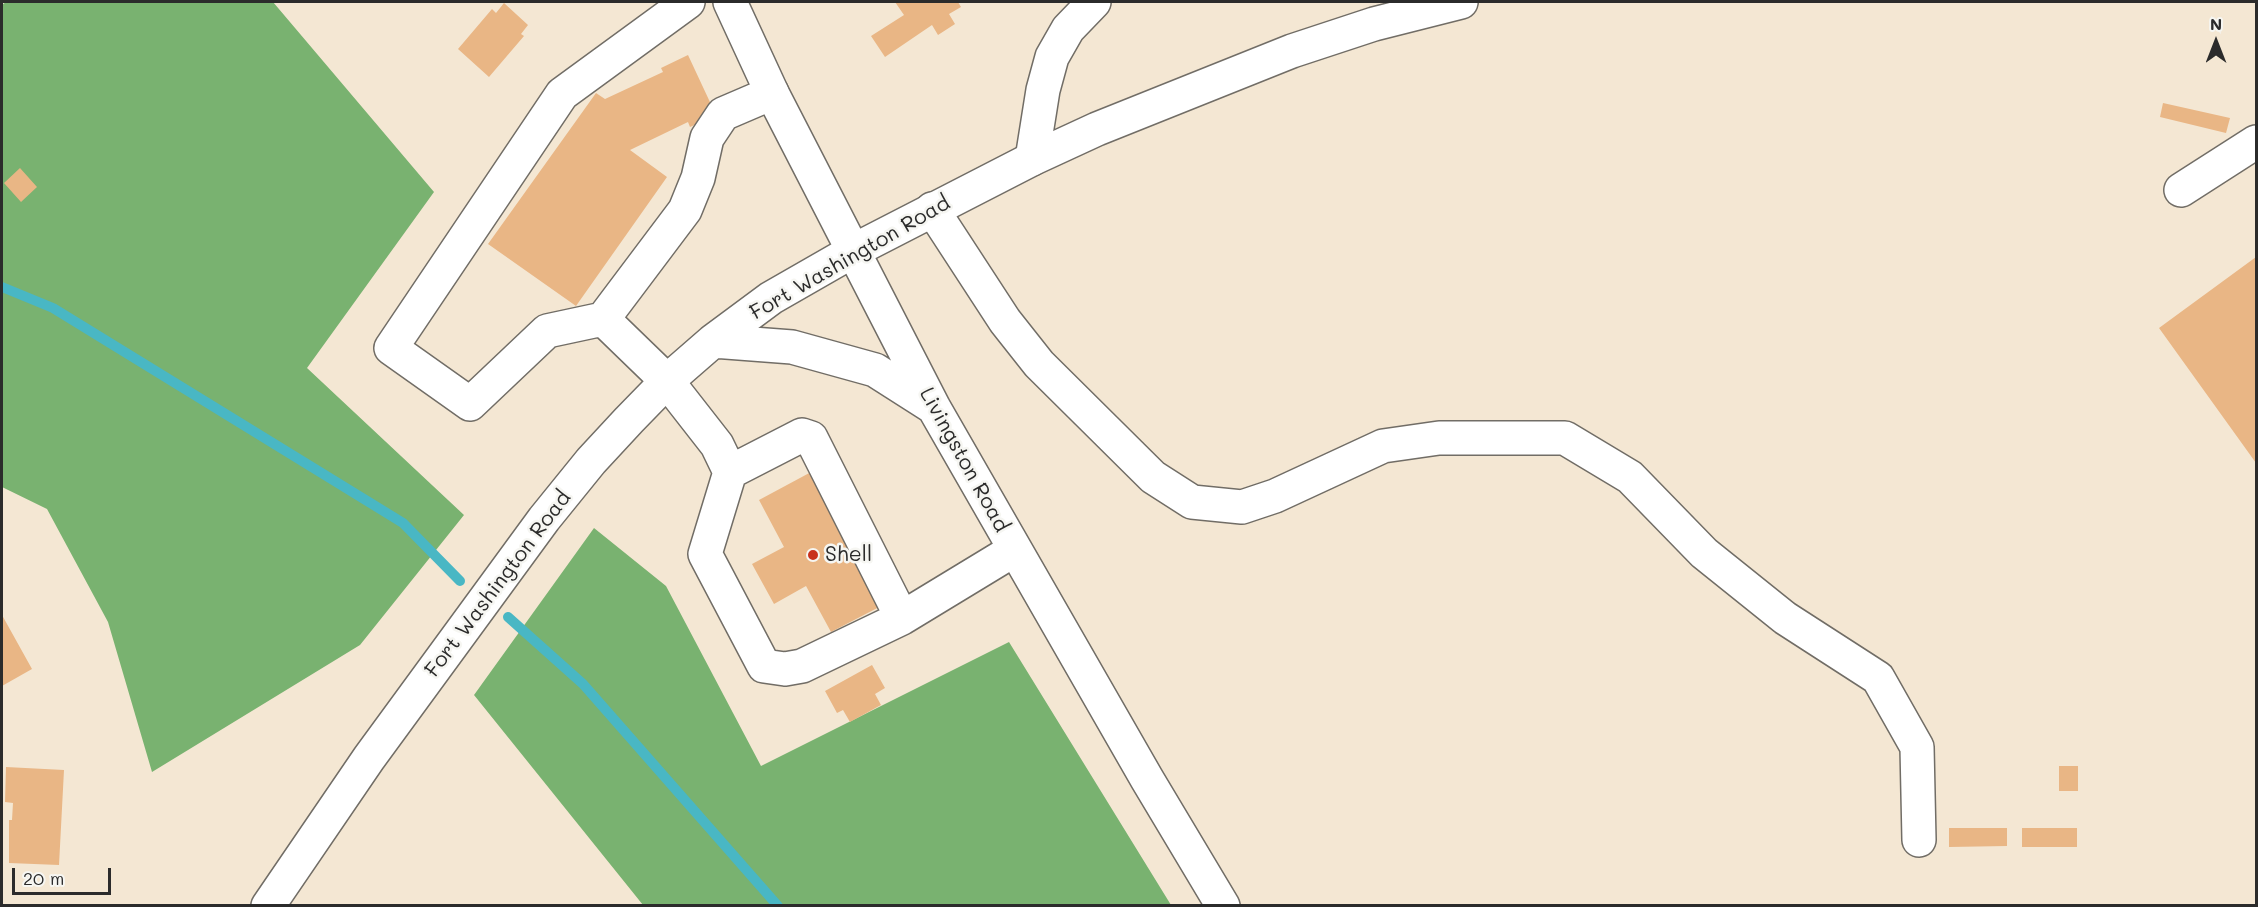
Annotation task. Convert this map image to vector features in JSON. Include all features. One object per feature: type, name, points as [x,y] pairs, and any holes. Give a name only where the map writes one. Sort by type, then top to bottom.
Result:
[{"type":"main road","points":[[688,2],[562,94],[391,348],[470,404],[547,331],[603,319],[685,210],[698,178],[707,138],[723,114],[772,93]]},
{"type":"main road","name":"Livingston Road","points":[[730,2],[772,93],[934,408],[1014,550],[1223,906]]},
{"type":"main road","points":[[1032,159],[1043,90],[1052,57],[1068,29],[1094,2]]},
{"type":"main road","name":"Fort Washington Road","points":[[268,906],[369,758],[537,528],[591,461],[667,381],[713,341],[771,298],[853,251],[1032,159],[1131,115],[1292,51],[1374,24],[1461,2]]},
{"type":"main road","points":[[2181,190],[2256,142]]},
{"type":"main road","points":[[932,209],[1005,321],[1039,364],[1153,477],[1192,502],[1242,507],[1275,495],[1383,446],[1439,438],[1564,438],[1630,477],[1704,553],[1785,618],[1878,678],[1917,747],[1919,840]]},
{"type":"main road","points":[[603,319],[667,381],[717,445],[729,472],[705,555],[764,666],[785,669],[802,666],[902,618],[1014,550]]},
{"type":"main road","points":[[713,341],[792,347],[875,370],[934,408]]},
{"type":"main road","points":[[729,472],[802,435],[811,438],[902,618]]},
{"type":"green space","points":[[6,2],[273,2],[434,192],[307,368],[464,515],[360,645],[152,772],[108,622],[47,509],[2,487],[2,5]]},
{"type":"green space","points":[[594,528],[666,586],[761,766],[1009,642],[1171,905],[643,905],[474,695]]},
{"type":"building","points":[[895,2],[958,2],[961,7],[949,14],[955,24],[938,35],[932,25],[885,57],[871,36],[904,15]]},
{"type":"building","points":[[504,3],[528,25],[521,34],[524,36],[489,77],[458,49],[492,9],[496,13]]},
{"type":"building","points":[[688,55],[716,115],[690,127],[688,122],[630,150],[667,177],[576,306],[488,244],[596,93],[605,99],[663,72],[661,68]]},
{"type":"building","points":[[2163,103],[2230,118],[2226,133],[2160,117]]},
{"type":"building","points":[[20,168],[37,187],[21,202],[4,183]]},
{"type":"building","points":[[2256,257],[2256,463],[2159,328]]},
{"type":"building","name":"Shell","points":[[813,471],[885,604],[831,632],[806,586],[774,604],[752,564],[784,547],[759,500]]},
{"type":"building","points":[[2,615],[32,669],[2,686]]},
{"type":"building","points":[[872,665],[885,688],[875,694],[881,705],[850,722],[843,710],[837,713],[825,691]]},
{"type":"building","points":[[2059,766],[2078,766],[2078,791],[2059,791]]},
{"type":"building","points":[[6,767],[64,770],[59,865],[9,863],[9,820],[12,820],[13,803],[5,802]]},
{"type":"building","points":[[1949,828],[2007,828],[2007,846],[1949,847]]},
{"type":"building","points":[[2022,828],[2077,828],[2077,847],[2022,847]]},
{"type":"waterway","points":[[2,287],[53,308],[403,523],[460,581]]},
{"type":"waterway","points":[[508,617],[583,684],[778,906]]},
{"type":"place","name":"Shell","points":[[813,555]]}]
